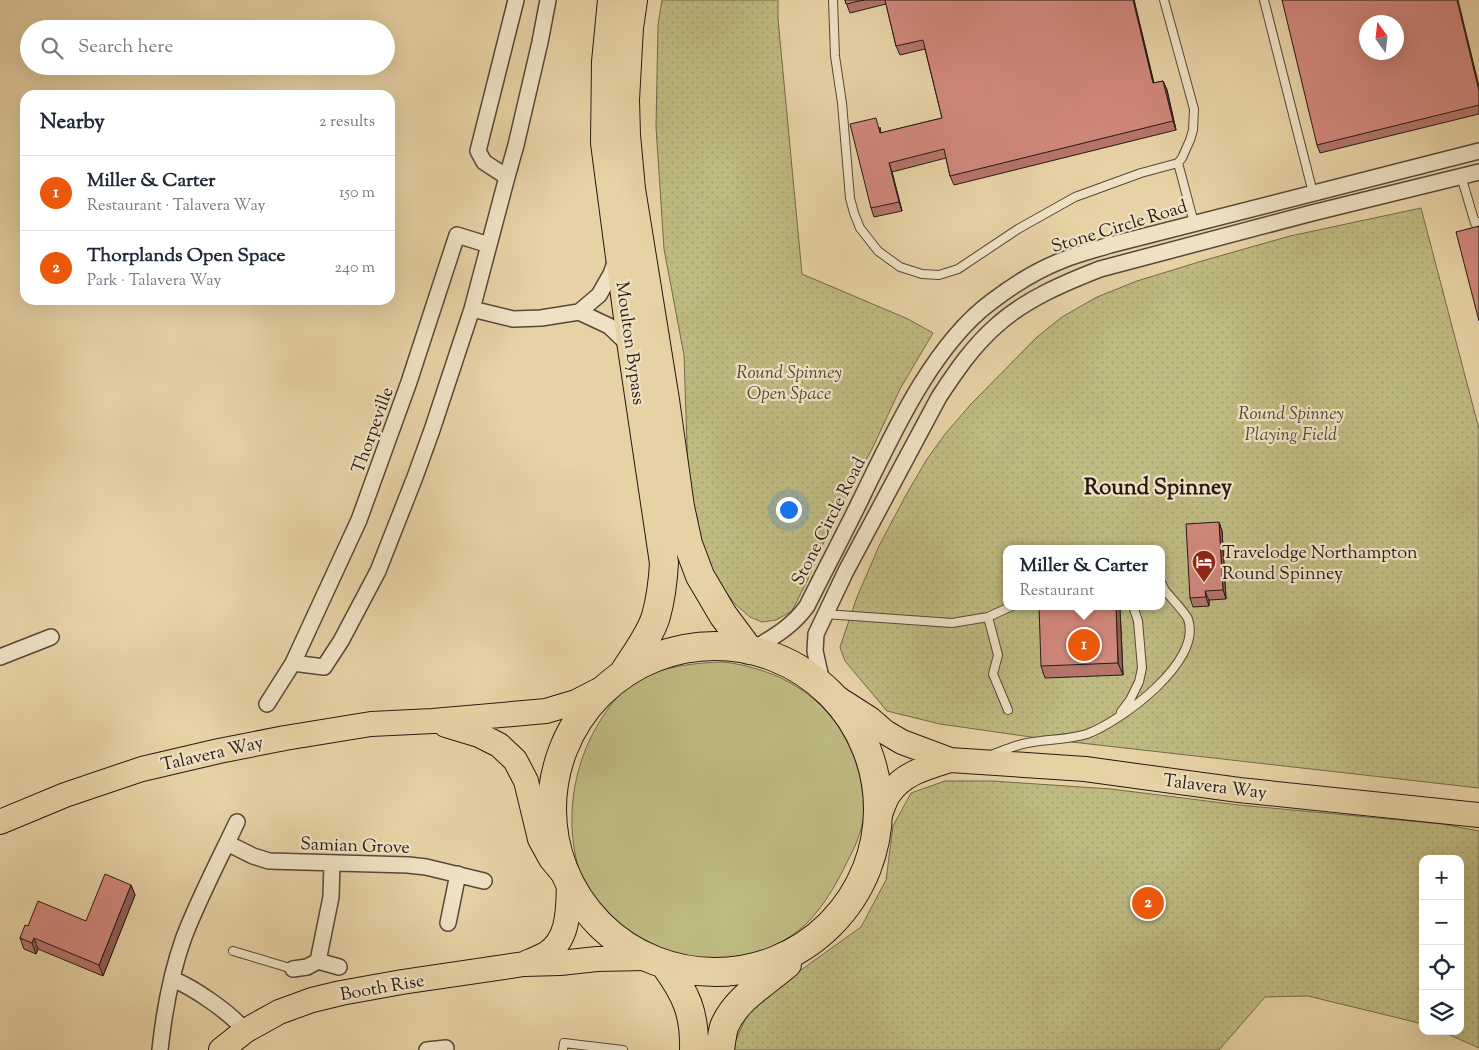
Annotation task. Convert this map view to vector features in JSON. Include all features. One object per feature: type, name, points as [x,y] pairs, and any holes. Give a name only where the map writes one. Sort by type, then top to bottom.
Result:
[{"type":"highway","name":"Moulton Bypass","points":[[612,0],[606,62],[605,144],[618,251],[664,563],[662,591],[655,618],[641,645],[615,680]]},
{"type":"highway","name":"Moulton Bypass","points":[[633,0],[629,28],[625,100],[631,189],[680,506],[688,544],[700,576],[723,615],[750,650]]},
{"type":"highway","points":[[720,1050],[724,1027],[736,1007],[812,941],[838,916],[858,887],[872,854],[878,819],[878,796],[874,773],[868,752],[846,712],[827,691],[807,675],[790,664],[771,656],[750,650],[723,646],[696,647],[670,652],[645,662],[615,680],[590,704],[575,726],[563,749],[555,774],[552,800],[552,827],[557,852],[567,880],[583,906],[601,927],[622,944],[656,961],[695,971],[726,972],[756,967],[785,956],[812,941]]},
{"type":"highway","points":[[656,961],[681,988],[689,1007],[694,1037],[694,1050]]},
{"type":"main road","name":"Talavera Way","points":[[0,822],[65,795],[125,775],[220,751],[260,742],[362,725],[546,711],[576,702],[615,680]]},
{"type":"main road","name":"Talavera Way","points":[[827,691],[902,742],[961,761],[1085,769],[1239,790],[1479,815]]},
{"type":"main road","name":"Talavera Way","points":[[433,721],[479,735],[500,745],[515,760],[526,781],[540,839],[551,859],[567,880]]},
{"type":"main road","name":"Talavera Way","points":[[878,819],[889,794],[908,776],[921,770],[961,761]]},
{"type":"main road","name":"Booth Rise","points":[[524,964],[547,953],[557,944],[564,931],[568,916],[567,880]]},
{"type":"main road","name":"Booth Rise","points":[[221,1050],[245,1031],[279,1012],[321,998],[402,982],[524,964],[597,959],[656,961]]},
{"type":"street","points":[[506,177],[484,162],[478,151],[516,0]]},
{"type":"street","points":[[293,663],[324,667],[341,641],[378,571],[427,446],[472,309],[516,145],[548,0]]},
{"type":"street","name":"Stone Circle Road","points":[[750,650],[799,618],[807,606],[888,445],[919,387],[942,353],[962,328],[989,303],[1024,279],[1062,261],[1110,245],[1479,151]]},
{"type":"street","name":"Stone Circle Road","points":[[827,691],[815,650],[816,634],[825,614],[911,448],[948,383],[976,346],[997,325],[1040,296],[1100,269],[1312,213],[1479,172]]},
{"type":"street","name":"Thorpeville","points":[[267,704],[293,663],[359,520],[409,382],[457,235],[489,245]]},
{"type":"street","points":[[472,309],[513,319],[541,318],[579,312],[598,295],[611,274],[618,251]]},
{"type":"street","points":[[579,312],[609,326],[632,348]]},
{"type":"street","points":[[0,657],[52,637]]},
{"type":"street","points":[[160,1050],[172,979],[184,938],[237,822]]},
{"type":"street","name":"Samian Grove","points":[[227,843],[253,856],[269,861],[408,864],[484,881]]},
{"type":"street","points":[[318,961],[331,897],[332,863]]},
{"type":"street","points":[[448,923],[458,874]]},
{"type":"street","points":[[293,969],[307,967],[318,961],[339,967]]},
{"type":"street","points":[[172,979],[186,985],[232,1017],[245,1031]]},
{"type":"street","points":[[427,1050],[446,1048]]},
{"type":"lane","points":[[833,0],[835,56],[842,103],[850,198],[854,213],[860,228],[878,251],[900,267],[922,274],[939,275],[958,269],[1021,227],[1075,197],[1141,173],[1178,163],[1182,158],[1193,130],[1194,109],[1164,0]]},
{"type":"lane","points":[[1264,0],[1313,193]]},
{"type":"lane","points":[[1178,163],[1194,223]]},
{"type":"lane","points":[[1461,176],[1475,223],[1479,222]]},
{"type":"lane","points":[[961,761],[1025,743],[1086,734],[1106,725],[1147,698],[1176,666],[1190,637],[1188,618],[1165,590]]},
{"type":"lane","points":[[825,614],[952,623],[988,617],[1003,610]]},
{"type":"lane","points":[[1117,718],[1130,700],[1139,682],[1142,668],[1138,621],[1134,610]]},
{"type":"lane","points":[[988,617],[998,655],[993,674],[1008,710]]},
{"type":"lane","points":[[233,951],[293,969]]},
{"type":"lane","points":[[563,1050],[564,1043],[623,1050]]},
{"type":"green space","name":"Round Spinney Open Space","points":[[662,0],[778,0],[778,19],[802,274],[908,319],[933,333],[900,389],[873,447],[830,528],[792,611],[776,620],[762,622],[750,617],[735,604],[713,575],[689,504],[684,355],[664,249],[656,127],[658,25]]},
{"type":"green space","name":"Round Spinney Playing Field","points":[[1421,208],[1479,429],[1479,788],[1045,739],[940,724],[887,711],[845,661],[840,647],[857,597],[879,546],[927,459],[971,404],[1037,337],[1062,317],[1097,297],[1137,281],[1290,236]]},
{"type":"green space","points":[[724,662],[757,669],[788,682],[815,700],[827,712],[842,732],[856,764],[860,777],[864,814],[858,839],[835,885],[815,914],[798,931],[773,946],[745,956],[716,961],[689,960],[661,953],[634,941],[612,925],[603,915],[589,893],[579,870],[574,845],[572,819],[574,793],[579,768],[588,743],[600,721],[619,695],[644,677],[666,669],[701,663]]},
{"type":"green space","points":[[945,781],[992,781],[1111,789],[1239,805],[1442,824],[1479,831],[1479,1048],[1450,1035],[1464,1035],[1464,855],[1419,855],[1419,1023],[1308,996],[1265,997],[1219,1050],[731,1050],[752,1005],[861,927],[886,880],[893,826],[911,793]]},
{"type":"building","points":[[845,0],[864,0],[846,4]]},
{"type":"building","points":[[885,0],[1133,0],[1153,83],[1163,81],[1173,121],[950,176],[944,149],[889,163],[899,202],[871,208],[850,124],[876,118],[880,133],[942,118],[923,40],[896,46]]},
{"type":"building","points":[[1282,0],[1457,0],[1479,91],[1479,105],[1317,145]]},
{"type":"building","points":[[1479,226],[1479,321],[1456,232]]},
{"type":"building","points":[[1219,522],[1223,590],[1205,591],[1206,597],[1190,598],[1186,524]]},
{"type":"building","points":[[1039,610],[1116,610],[1118,663],[1041,666]]},
{"type":"building","points":[[105,874],[131,885],[99,965],[34,938],[32,943],[20,938],[25,925],[28,926],[38,901],[86,921]]},
{"type":"place","name":"Travelodge Northampton Round Spinney","points":[[1204,583]]},
{"type":"place","name":"Miller & Carter","points":[[1084,645]]},
{"type":"place","name":"Thorplands Open Space","points":[[1148,903]]},
{"type":"district","name":"Round Spinney","points":[[1158,486]]}]
